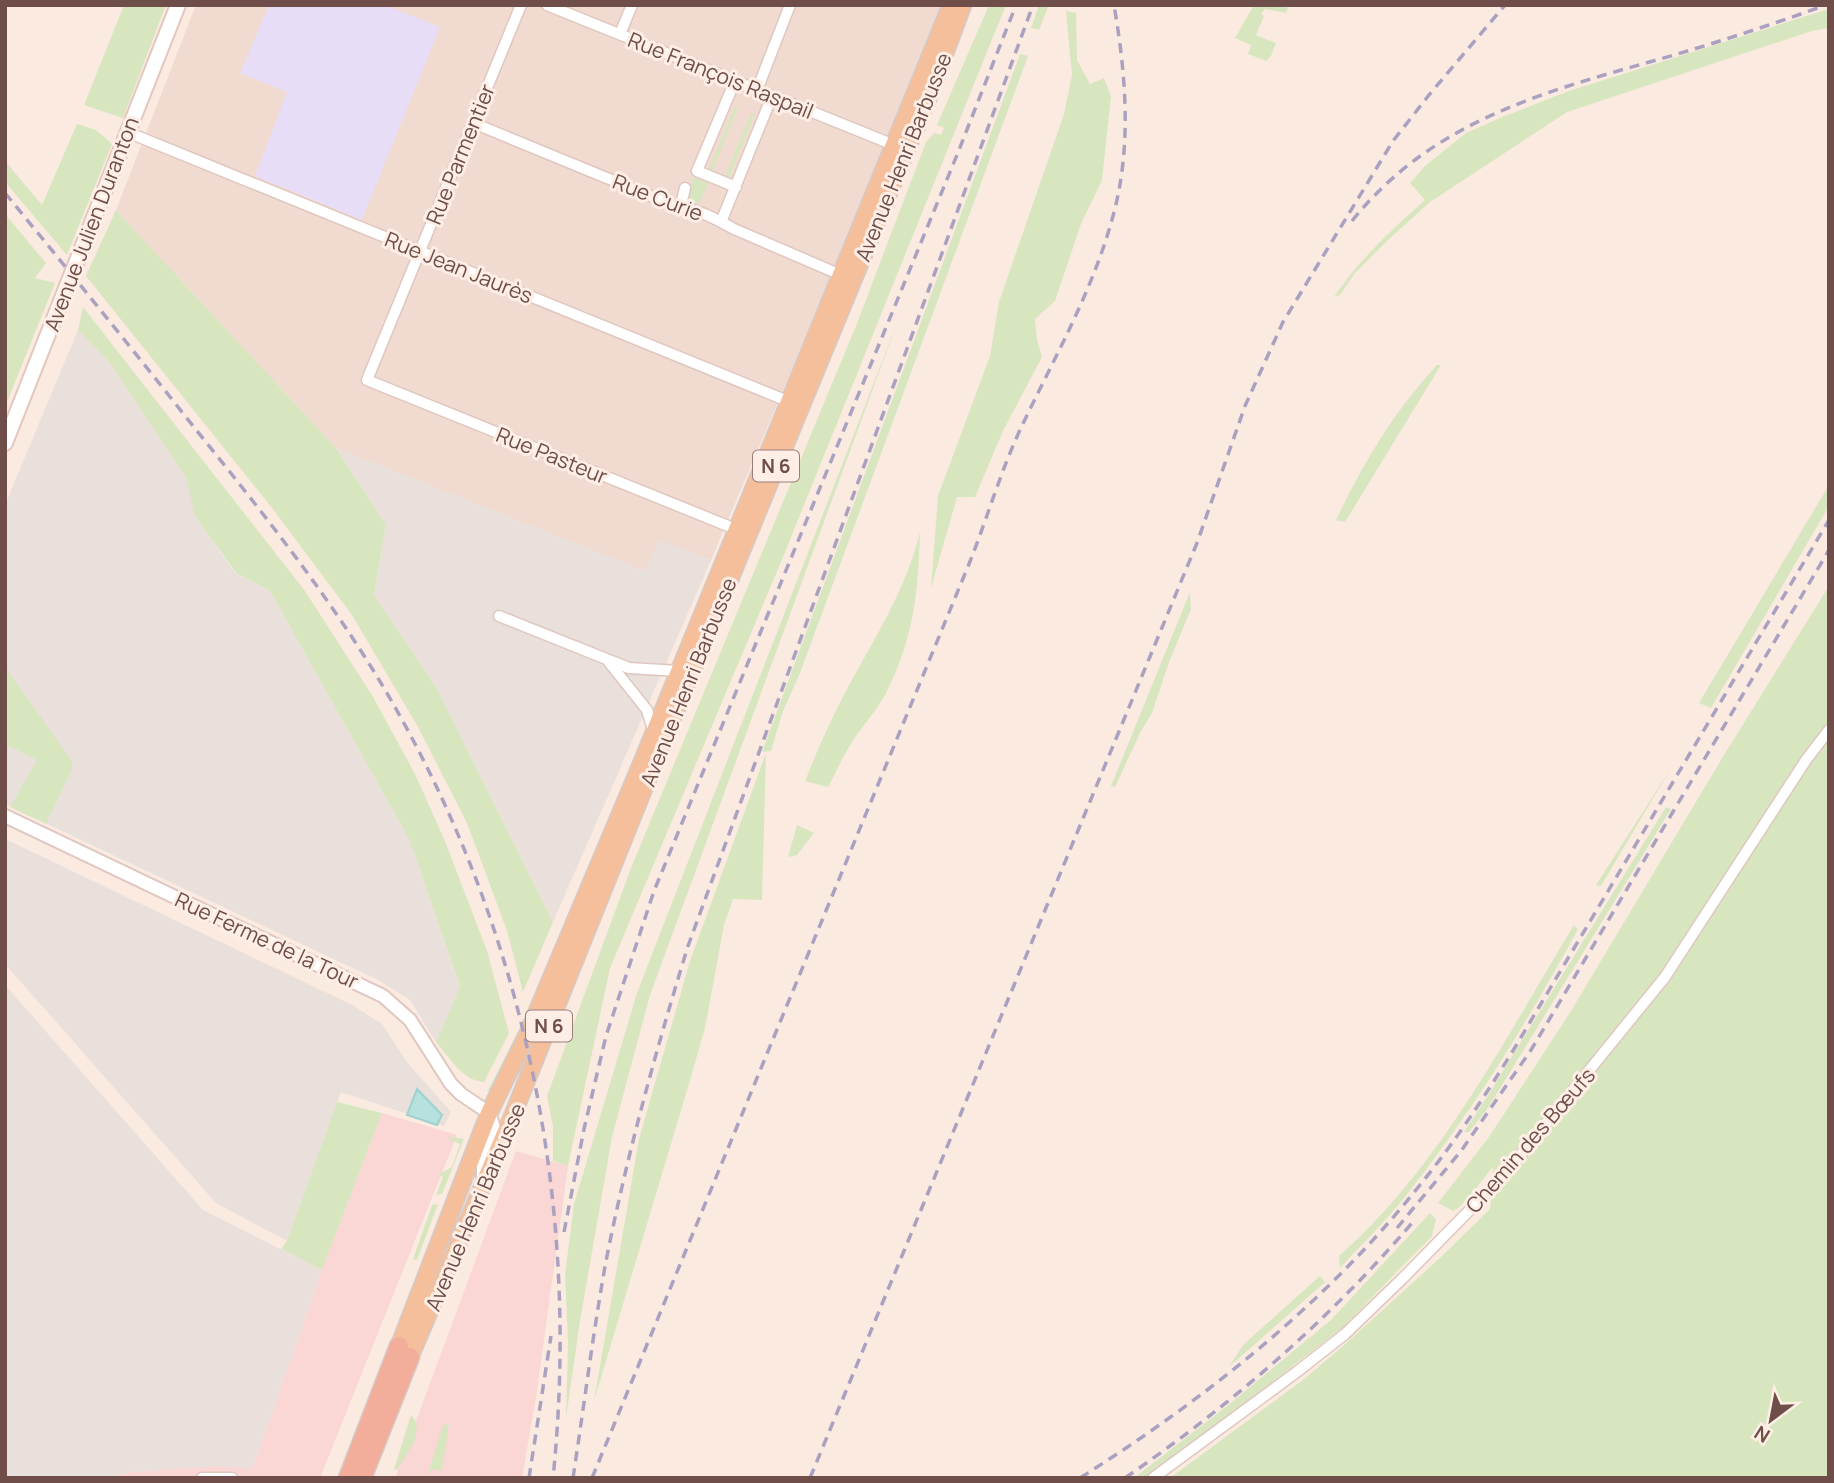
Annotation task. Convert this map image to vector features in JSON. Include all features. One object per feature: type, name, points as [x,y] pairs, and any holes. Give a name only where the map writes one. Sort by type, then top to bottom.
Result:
[{"type":"highway","name":"N 6","points":[[348,1478],[405,1352]]},
{"type":"highway","name":"N 6","points":[[362,1478],[405,1352]]},
{"type":"highway","points":[[340,1478],[354,1460]]},
{"type":"main road","name":"Avenue Julien Duranton","points":[[5,443],[178,5]]},
{"type":"main road","name":"Avenue Henri Barbusse","points":[[405,1352],[489,1113],[528,1033],[654,733],[951,5]]},
{"type":"main road","name":"Avenue Henri Barbusse","points":[[405,1352],[483,1186],[913,135],[963,5]]},
{"type":"street","name":"Rue Parmentier","points":[[366,380],[521,5]]},
{"type":"street","name":"Rue François Raspail","points":[[547,5],[894,145]]},
{"type":"street","points":[[620,34],[632,5]]},
{"type":"street","points":[[757,90],[790,5]]},
{"type":"street","points":[[735,81],[697,171],[736,187]]},
{"type":"street","points":[[721,222],[772,96]]},
{"type":"street","name":"Rue Curie","points":[[473,123],[670,204],[681,205],[841,275]]},
{"type":"street","name":"Rue Jean Jaurès","points":[[127,132],[790,402]]},
{"type":"street","points":[[894,145],[913,135]]},
{"type":"street","points":[[681,205],[685,188]]},
{"type":"street","name":"Rue Pasteur","points":[[366,380],[738,530]]},
{"type":"street","points":[[499,616],[629,668],[679,671]]},
{"type":"street","points":[[608,661],[647,709],[654,733]]},
{"type":"street","name":"Chemin des Bœufs","points":[[1153,1478],[1345,1334],[1505,1174],[1665,977],[1806,760],[1829,730]]},
{"type":"street","name":"Rue Ferme de la Tour","points":[[5,816],[383,996],[410,1020],[451,1084],[489,1113]]},
{"type":"street","points":[[483,1186],[483,1157],[494,1128],[489,1113]]},
{"type":"street","points":[[202,1478],[232,1478]]},
{"type":"shaded area","points":[[196,5],[942,5],[886,148],[711,560],[659,540],[645,571],[336,448],[116,210]]},
{"type":"shaded area","points":[[269,5],[385,5],[440,27],[362,220],[255,176],[287,92],[240,73]]},
{"type":"shaded area","points":[[78,330],[110,363],[187,477],[195,516],[235,573],[270,591],[410,841],[460,988],[436,1042],[410,1000],[378,980],[5,804],[5,505]]},
{"type":"shaded area","points":[[336,448],[645,571],[659,539],[711,560],[553,922],[436,687],[374,595],[386,525]]},
{"type":"shaded area","points":[[5,839],[352,1005],[382,1024],[406,1061],[451,1112],[444,1126],[341,1092],[287,1241],[216,1203],[5,964]]},
{"type":"shaded area","points":[[5,985],[203,1210],[322,1270],[253,1468],[215,1466],[130,1472],[115,1478],[5,1478]]},
{"type":"shaded area","points":[[382,1113],[457,1135],[320,1478],[115,1478],[130,1472],[215,1466],[253,1468],[322,1270]]},
{"type":"shaded area","points":[[516,1151],[568,1166],[522,1478],[395,1478]]},
{"type":"green space","points":[[124,5],[166,5],[123,118],[84,105]]},
{"type":"green space","points":[[989,5],[1006,5],[781,562],[610,968],[568,1166],[553,1161],[553,1127],[547,1096],[631,868],[856,326],[926,142],[934,133],[941,135],[944,128],[937,125]]},
{"type":"green space","points":[[1039,5],[1049,5],[1039,30],[1031,28]]},
{"type":"green space","points":[[1254,5],[1282,5],[1288,8],[1286,13],[1265,9],[1261,14],[1264,16],[1256,35],[1276,43],[1266,61],[1248,54],[1251,45],[1235,38]]},
{"type":"green space","points":[[1829,9],[1829,28],[1812,31],[1567,112],[1430,202],[1355,273],[1340,295],[1334,297],[1376,246],[1425,200],[1410,183],[1425,166],[1466,133],[1569,91]]},
{"type":"green space","points":[[1066,11],[1076,13],[1077,60],[1090,84],[1104,78],[1111,96],[1102,180],[1081,224],[1055,301],[1035,319],[1042,357],[1003,431],[975,497],[957,497],[931,588],[938,496],[990,356],[999,302],[1064,114],[1072,75]]},
{"type":"green space","points":[[1020,54],[1028,56],[800,673],[783,711],[771,751],[762,752]]},
{"type":"green space","points":[[735,106],[738,108],[712,171],[709,169]]},
{"type":"green space","points":[[751,113],[755,114],[729,177],[725,176]]},
{"type":"green space","points":[[77,124],[96,130],[112,144],[67,255],[5,182],[5,161],[42,205]]},
{"type":"green space","points":[[693,177],[708,183],[699,204],[686,199]]},
{"type":"green space","points":[[116,210],[336,448],[386,525],[374,595],[436,687],[553,922],[523,992],[507,931],[467,823],[418,727],[352,615],[272,508],[86,276]]},
{"type":"green space","points":[[5,214],[46,263],[35,278],[55,283],[5,407]]},
{"type":"green space","points":[[83,307],[305,591],[372,695],[415,774],[445,841],[487,951],[509,1033],[484,1082],[476,1081],[463,1073],[436,1042],[460,987],[410,841],[270,591],[236,573],[195,516],[186,477],[110,363],[78,330]]},
{"type":"green space","points":[[899,318],[650,995],[612,1137],[566,1418],[568,1344],[565,1275],[574,1204],[637,993]]},
{"type":"green space","points":[[1437,365],[1441,365],[1345,522],[1336,520],[1380,439]]},
{"type":"green space","points":[[1829,485],[1829,506],[1711,708],[1699,703]]},
{"type":"green space","points":[[920,532],[913,615],[895,674],[881,701],[848,749],[828,787],[805,781],[834,714],[898,595]]},
{"type":"green space","points":[[1829,586],[1829,1478],[1170,1478],[1303,1380],[1441,1257],[1490,1209],[1493,1167],[1458,1208],[1453,1211],[1438,1203],[1489,1137],[1571,1011]]},
{"type":"green space","points":[[1190,592],[1191,609],[1152,713],[1115,787],[1111,786]]},
{"type":"green space","points":[[5,667],[72,761],[72,769],[46,824],[10,807],[37,760],[5,744]]},
{"type":"green space","points":[[766,753],[762,900],[733,899],[724,925],[705,1028],[594,1401],[639,1139],[690,961]]},
{"type":"green space","points":[[1671,768],[1601,886],[1596,885]]},
{"type":"green space","points":[[1666,807],[1671,809],[1488,1108],[1469,1132],[1464,1132],[1487,1097]]},
{"type":"green space","points":[[797,825],[814,833],[797,855],[788,857]]},
{"type":"green space","points":[[1574,925],[1578,929],[1559,963],[1477,1098],[1400,1203],[1340,1268],[1339,1256],[1376,1221],[1409,1182],[1469,1100]]},
{"type":"green space","points":[[543,976],[547,978],[495,1086],[487,1092],[527,1014]]},
{"type":"green space","points":[[337,1102],[382,1113],[322,1270],[281,1249],[287,1241]]},
{"type":"green space","points":[[449,1139],[464,1139],[442,1194],[436,1195],[443,1177],[438,1175],[452,1167],[460,1144]]},
{"type":"green space","points":[[438,1204],[417,1260],[413,1259],[432,1205]]},
{"type":"green space","points":[[1430,1213],[1436,1219],[1432,1236],[1342,1328],[1163,1466],[1144,1478],[1134,1478],[1331,1320]]},
{"type":"green space","points":[[1320,1276],[1325,1282],[1229,1367],[1243,1345]]},
{"type":"green space","points":[[411,1415],[417,1428],[414,1443],[397,1470],[394,1469]]},
{"type":"green space","points":[[449,1424],[442,1471],[432,1469],[428,1473],[443,1425]]},
{"type":"water","points":[[417,1089],[442,1115],[437,1125],[407,1115]]},
{"type":"railway","points":[[564,1232],[606,1036],[654,891],[957,155],[1016,5]]},
{"type":"railway","points":[[573,1478],[614,1221],[643,1103],[688,946],[1033,5]]},
{"type":"railway","points":[[592,1478],[969,564],[1013,446],[1071,325],[1105,244],[1119,190],[1125,137],[1122,58],[1114,5]]},
{"type":"railway","points":[[810,1478],[1197,543],[1245,406],[1283,322],[1393,141],[1505,5]]},
{"type":"railway","points":[[1352,221],[1385,185],[1420,156],[1458,132],[1498,112],[1540,95],[1826,5]]},
{"type":"railway","points":[[5,193],[243,489],[332,608],[373,670],[425,763],[468,859],[503,958],[530,1059],[548,1163],[558,1267],[560,1373],[553,1478]]},
{"type":"railway","points":[[1080,1478],[1174,1415],[1263,1345],[1345,1269],[1384,1228],[1433,1169],[1514,1049],[1829,520]]},
{"type":"railway","points":[[1397,1228],[1461,1151],[1531,1050],[1829,550]]},
{"type":"railway","points":[[1125,1478],[1203,1421],[1277,1360],[1347,1294],[1412,1223]]},
{"type":"railway","points":[[529,1478],[551,1336]]}]
